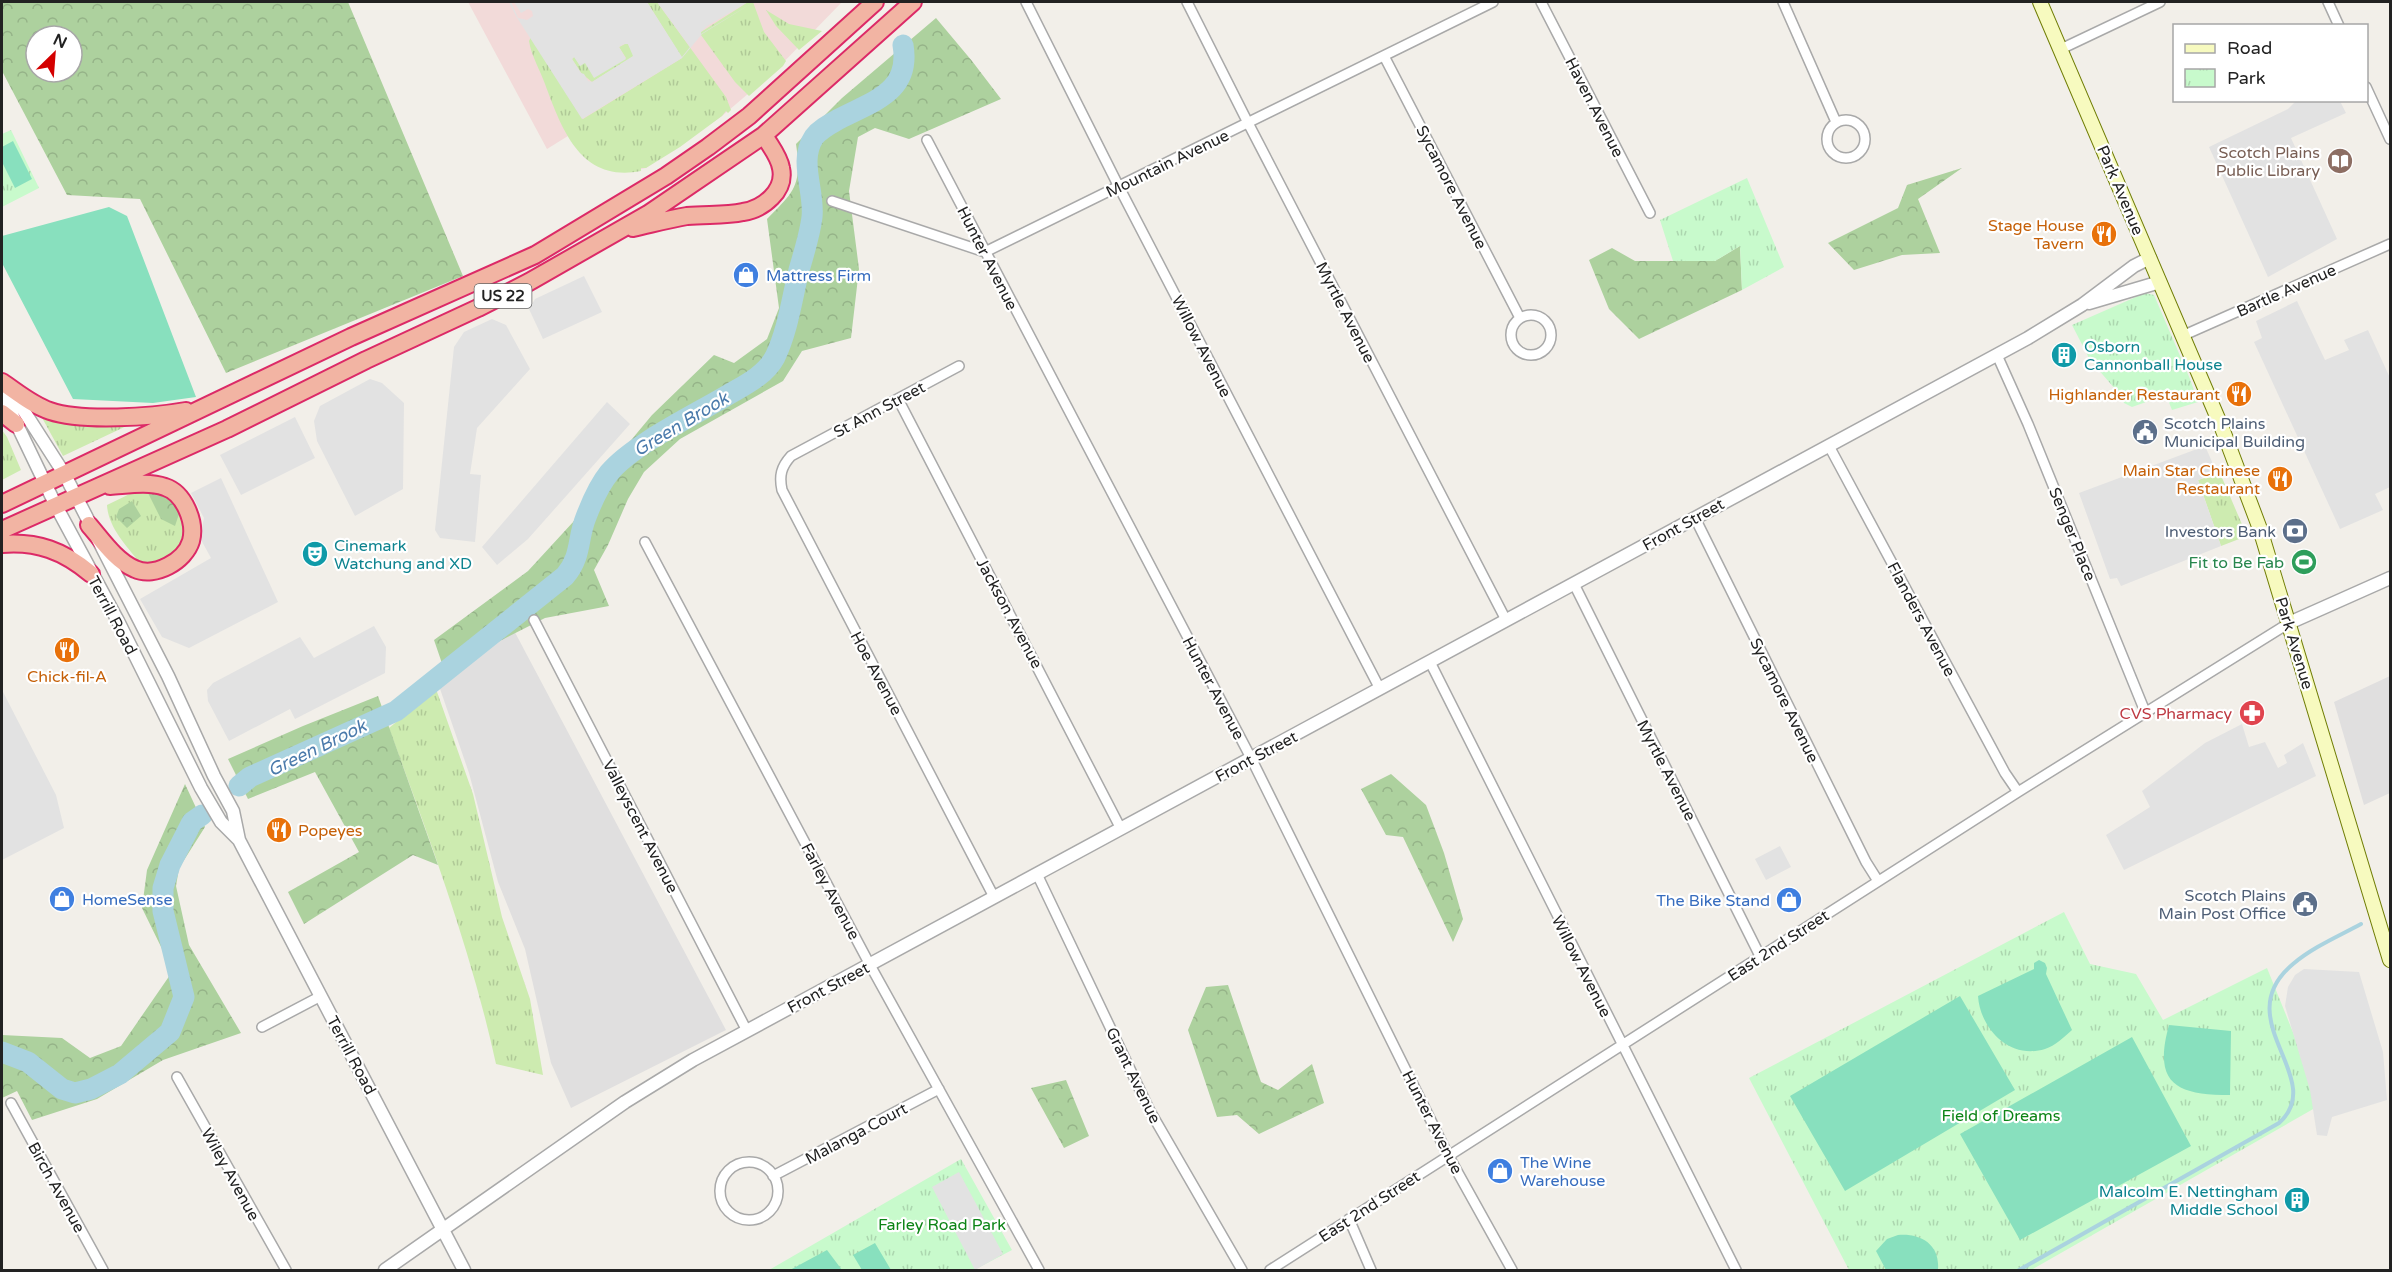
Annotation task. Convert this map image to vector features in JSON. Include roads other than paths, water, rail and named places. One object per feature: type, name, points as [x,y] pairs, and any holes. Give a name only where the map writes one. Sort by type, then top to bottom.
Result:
[{"type":"highway","name":"US 22","points":[[2,504],[351,338],[531,257],[556,243],[666,176],[735,127],[875,2]]},
{"type":"highway","name":"US 22","points":[[2,531],[227,429],[478,308],[529,282],[648,214],[764,135],[909,4]]},
{"type":"highway","points":[[617,232],[687,216],[744,212],[768,201],[777,191],[782,177],[777,156],[764,135]]},
{"type":"highway","points":[[2,381],[32,403],[60,414],[140,417],[204,408]]},
{"type":"highway","points":[[2,413],[16,423]]},
{"type":"highway","points":[[89,525],[122,561],[139,571],[156,570],[174,563],[191,541],[191,519],[188,511],[183,502],[168,488],[153,484],[100,487]]},
{"type":"highway","points":[[2,544],[36,544],[72,558],[92,573]]},
{"type":"main road","name":"Park Avenue","points":[[2040,2],[2222,428],[2260,529],[2391,960]]},
{"type":"street","name":"Willow Avenue","points":[[1026,2],[1119,187],[1380,688]]},
{"type":"street","name":"Myrtle Avenue","points":[[1187,2],[1506,620]]},
{"type":"street","name":"Mountain Avenue","points":[[985,252],[1493,2]]},
{"type":"street","name":"Haven Avenue","points":[[1541,2],[1650,213]]},
{"type":"street","points":[[1783,2],[1836,122]]},
{"type":"street","points":[[2061,49],[2160,2]]},
{"type":"street","points":[[2328,2],[2338,24]]},
{"type":"street","name":"Sycamore Avenue","points":[[1384,56],[1520,318]]},
{"type":"street","points":[[2368,89],[2391,140]]},
{"type":"street","points":[[1849,120],[1855,122],[1863,132],[1862,150],[1852,157],[1840,157],[1827,145],[1828,132],[1836,122],[1849,120]]},
{"type":"street","name":"Hunter Avenue","points":[[927,140],[1251,758],[1448,1155],[1512,1270]]},
{"type":"street","points":[[832,201],[985,252]]},
{"type":"street","name":"Bartle Avenue","points":[[2182,336],[2391,244]]},
{"type":"street","name":"Front Street","points":[[385,1270],[649,1087],[870,964],[1996,355],[2082,305],[2134,266],[2150,258]]},
{"type":"street","name":"Front Street","points":[[2082,305],[2160,282]]},
{"type":"street","points":[[1533,315],[1548,325],[1551,338],[1549,345],[1539,354],[1525,355],[1514,347],[1510,334],[1512,327],[1520,318],[1533,315]]},
{"type":"street","name":"Senger Place","points":[[1996,355],[2028,424],[2146,714]]},
{"type":"street","name":"St Ann Street","points":[[799,452],[959,366]]},
{"type":"street","name":"Terrill Road","points":[[2,381],[9,408],[45,484],[118,621],[201,788],[221,822],[239,840]]},
{"type":"street","name":"Terrill Road","points":[[2,381],[18,400],[76,497],[168,676],[232,811],[239,840],[464,1270]]},
{"type":"street","name":"Jackson Avenue","points":[[897,399],[1121,829]]},
{"type":"street","name":"Flanders Avenue","points":[[1829,446],[2005,773],[2018,792]]},
{"type":"street","name":"Hoe Avenue","points":[[799,452],[784,463],[781,472],[782,490],[994,897]]},
{"type":"street","name":"Sycamore Avenue","points":[[1695,518],[1866,862],[1878,881]]},
{"type":"street","name":"Farley Avenue","points":[[645,542],[870,964],[1039,1270]]},
{"type":"street","points":[[2289,623],[2391,578]]},
{"type":"street","name":"Myrtle Avenue","points":[[1574,584],[1760,956]]},
{"type":"street","name":"Valleyscent Avenue","points":[[534,620],[747,1031]]},
{"type":"street","name":"East 2nd Street","points":[[1270,1270],[2018,792],[2289,623]]},
{"type":"street","name":"Willow Avenue","points":[[1430,662],[1736,1270]]},
{"type":"street","name":"Grant Avenue","points":[[1037,874],[1150,1111],[1242,1270]]},
{"type":"street","points":[[262,1028],[321,996]]},
{"type":"street","name":"Wiley Avenue","points":[[177,1077],[286,1270]]},
{"type":"street","name":"Malanga Court","points":[[773,1176],[939,1089]]},
{"type":"street","name":"Birch Avenue","points":[[11,1102],[103,1270]]},
{"type":"street","points":[[752,1163],[761,1165],[773,1176],[777,1186],[777,1195],[768,1213],[760,1218],[742,1220],[727,1210],[720,1194],[721,1185],[730,1170],[737,1165],[752,1163]]},
{"type":"street","points":[[1349,1219],[1371,1270]]},
{"type":"waterway","name":"Green Brook","points":[[239,786],[250,777],[396,711],[565,576],[577,554],[583,525],[593,500],[609,473],[619,462],[648,441],[766,370],[775,357],[783,336],[810,230],[812,207],[807,166],[809,146],[822,129],[887,93],[901,74],[904,61],[903,45]]},
{"type":"waterway","name":"Green Brook","points":[[2,1052],[28,1062],[62,1089],[75,1093],[91,1089],[120,1074],[170,1032],[184,997],[163,911],[163,888],[170,865],[192,822],[202,815]]},
{"type":"waterway","points":[[2019,1270],[2279,1123],[2291,1106],[2293,1087],[2272,1027],[2270,1006],[2275,985],[2301,958],[2361,924]]},
{"type":"place","name":"Scotch Plains Public Library","points":[[2340,161]]},
{"type":"place","name":"Stage House Tavern","points":[[2104,234]]},
{"type":"place","name":"Mattress Firm","points":[[746,275]]},
{"type":"place","name":"Osborn Cannonball House","points":[[2064,355]]},
{"type":"place","name":"Highlander Restaurant","points":[[2239,394]]},
{"type":"place","name":"Scotch Plains Municipal Building","points":[[2145,432]]},
{"type":"place","name":"Main Star Chinese Restaurant","points":[[2280,479]]},
{"type":"place","name":"Investors Bank","points":[[2295,531]]},
{"type":"place","name":"Cinemark Watchung and XD","points":[[315,554]]},
{"type":"place","name":"Fit to Be Fab","points":[[2304,562]]},
{"type":"place","name":"Chick-fil-A","points":[[67,650]]},
{"type":"place","name":"CVS Pharmacy","points":[[2252,713]]},
{"type":"place","name":"Popeyes","points":[[279,830]]},
{"type":"place","name":"HomeSense","points":[[62,899]]},
{"type":"place","name":"The Bike Stand","points":[[1789,900]]},
{"type":"place","name":"Scotch Plains Main Post Office","points":[[2305,904]]},
{"type":"place","name":"The Wine Warehouse","points":[[1500,1171]]},
{"type":"place","name":"Malcolm E. Nettingham Middle School","points":[[2297,1200]]},
{"type":"park label","name":"Field of Dreams","points":[[2001,1115]]},
{"type":"park label","name":"Farley Road Park","points":[[942,1224]]}]
